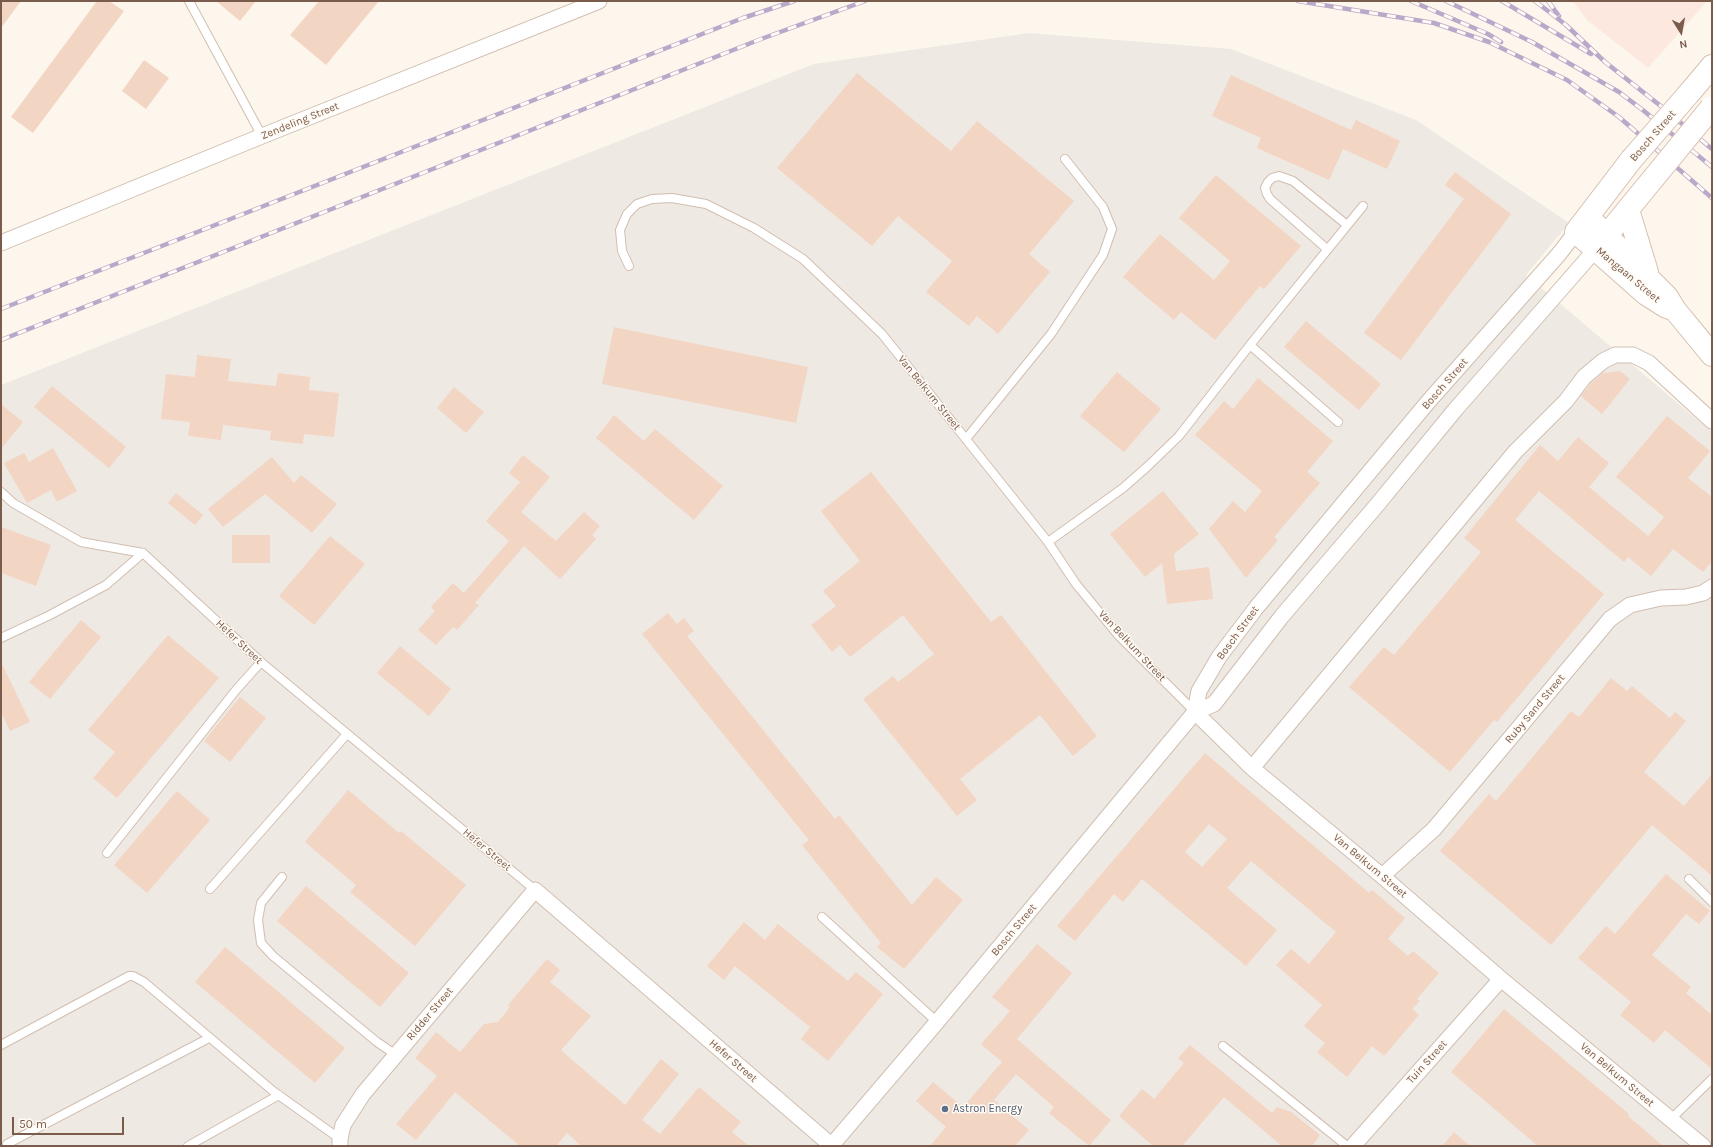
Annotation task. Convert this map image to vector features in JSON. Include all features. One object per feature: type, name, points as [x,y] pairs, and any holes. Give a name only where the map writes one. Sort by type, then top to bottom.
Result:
[{"type":"street","name":"Zendeling Street","points":[[1,243],[262,136],[599,1]]},
{"type":"street","name":"Bosch Street","points":[[1195,712],[1199,691],[1219,657],[1256,608],[1423,408],[1559,254],[1631,160],[1712,66]]},
{"type":"street","name":"Bosch Street","points":[[832,1146],[1195,712],[1214,704],[1282,616],[1461,404],[1601,242],[1712,108]]},
{"type":"street","points":[[1628,210],[1648,276]]},
{"type":"street","name":"Mangaan Street","points":[[1582,224],[1601,242],[1646,294],[1665,306],[1675,310]]},
{"type":"street","name":"Mangaan Street","points":[[1601,242],[1648,276],[1667,297],[1675,310]]},
{"type":"street","points":[[1675,310],[1712,354]]},
{"type":"street","points":[[1252,768],[1515,452],[1566,401],[1584,377],[1603,361],[1615,355],[1633,355],[1649,363],[1712,420]]},
{"type":"street","name":"Ruby Sand Street","points":[[1382,876],[1434,829],[1610,619],[1630,605],[1661,598],[1686,597],[1703,593],[1712,587]]},
{"type":"street","name":"Van Belkum Street","points":[[1195,712],[1252,768],[1382,876],[1501,979],[1704,1146]]},
{"type":"street","name":"Ridder Street","points":[[340,1143],[343,1125],[348,1115],[363,1094],[535,890]]},
{"type":"street","name":"Hefer Street","points":[[535,890],[832,1146]]},
{"type":"street","name":"Tuin Street","points":[[1352,1146],[1501,979]]},
{"type":"lane","points":[[189,1],[262,136]]},
{"type":"lane","points":[[966,439],[1051,334],[1103,255],[1112,228],[1103,207],[1065,159]]},
{"type":"lane","points":[[1327,249],[1270,199],[1265,188],[1268,182],[1272,178],[1279,176],[1293,182],[1347,225]]},
{"type":"lane","name":"Van Belkum Street","points":[[629,266],[622,251],[620,230],[627,214],[637,204],[652,200],[672,198],[706,204],[754,228],[803,259],[882,334],[1048,542],[1076,584],[1119,636],[1195,712]]},
{"type":"lane","points":[[1048,542],[1123,488],[1179,436],[1250,345],[1363,206]]},
{"type":"lane","points":[[1250,345],[1338,422]]},
{"type":"lane","points":[[1,492],[13,503],[81,542],[143,553]]},
{"type":"lane","points":[[1,638],[50,615],[106,585],[143,553]]},
{"type":"lane","name":"Hefer Street","points":[[143,553],[261,662],[535,890]]},
{"type":"lane","points":[[107,853],[236,690],[261,662]]},
{"type":"lane","points":[[210,889],[347,734]]},
{"type":"lane","points":[[282,877],[261,903],[258,920],[261,943],[273,956],[377,1042],[396,1055]]},
{"type":"lane","points":[[1689,879],[1712,902]]},
{"type":"lane","points":[[822,917],[937,1022]]},
{"type":"lane","points":[[1,1045],[129,976],[133,976],[144,982],[209,1038],[340,1143]]},
{"type":"lane","points":[[7,1144],[209,1038]]},
{"type":"lane","points":[[1224,1046],[1347,1146]]},
{"type":"lane","points":[[1671,1119],[1712,1079]]},
{"type":"lane","points":[[188,1146],[279,1095]]},
{"type":"shaded area","points":[[1573,1],[1707,1],[1648,68],[1587,20]]},
{"type":"shaded area","points":[[1029,33],[1231,49],[1416,120],[1569,223],[1526,275],[1712,432],[1712,1146],[1,1146],[1,385],[814,64]]},
{"type":"building","points":[[1,1],[21,1],[1,28]]},
{"type":"building","points":[[97,1],[109,1],[124,11],[33,133],[11,117]]},
{"type":"building","points":[[216,1],[256,1],[240,21]]},
{"type":"building","points":[[319,1],[379,1],[326,65],[290,35]]},
{"type":"building","points":[[144,60],[169,78],[146,109],[122,91]]},
{"type":"building","points":[[857,73],[951,151],[977,121],[1074,201],[1029,254],[1050,272],[998,334],[977,316],[969,326],[926,292],[952,261],[898,216],[872,246],[777,168]]},
{"type":"building","points":[[1231,75],[1351,130],[1356,120],[1400,141],[1387,169],[1343,149],[1329,180],[1257,148],[1261,138],[1212,116]]},
{"type":"building","points":[[1455,172],[1511,214],[1401,360],[1364,333],[1464,199],[1445,185]]},
{"type":"building","points":[[1216,175],[1301,246],[1264,289],[1260,286],[1215,340],[1181,312],[1174,320],[1123,277],[1160,234],[1214,280],[1230,261],[1179,218]]},
{"type":"building","points":[[1306,321],[1381,384],[1359,410],[1284,347]]},
{"type":"building","points":[[614,327],[808,367],[796,423],[602,384]]},
{"type":"building","points":[[197,355],[231,359],[228,381],[276,386],[278,373],[310,377],[309,390],[339,393],[334,437],[304,434],[303,444],[270,440],[271,431],[223,425],[221,440],[188,436],[190,422],[161,419],[166,374],[195,377]]},
{"type":"building","points":[[1620,371],[1630,379],[1602,414],[1581,396],[1591,383],[1603,373]]},
{"type":"building","points":[[1117,372],[1161,409],[1124,452],[1080,416]]},
{"type":"building","points":[[1258,378],[1333,441],[1307,472],[1320,483],[1274,537],[1278,540],[1246,578],[1209,529],[1233,501],[1245,512],[1262,491],[1195,435],[1224,401],[1233,409]]},
{"type":"building","points":[[52,386],[126,447],[109,468],[34,407]]},
{"type":"building","points":[[454,387],[484,412],[466,433],[437,408]]},
{"type":"building","points":[[1,404],[23,422],[1,449]]},
{"type":"building","points":[[614,415],[644,441],[655,429],[723,486],[694,520],[596,438]]},
{"type":"building","points":[[1667,416],[1710,451],[1688,478],[1712,497],[1712,561],[1703,572],[1673,549],[1651,576],[1628,557],[1624,562],[1539,491],[1515,520],[1604,594],[1497,722],[1494,720],[1450,772],[1349,687],[1384,647],[1394,655],[1481,552],[1464,538],[1540,445],[1558,461],[1578,437],[1609,463],[1589,487],[1648,536],[1664,517],[1616,477]]},
{"type":"building","points":[[53,448],[77,491],[57,502],[51,490],[27,503],[4,463],[24,453],[29,462]]},
{"type":"building","points":[[523,455],[550,477],[521,512],[556,541],[584,512],[600,526],[592,535],[596,539],[560,579],[524,546],[475,603],[479,605],[457,630],[453,627],[436,645],[418,630],[435,611],[431,607],[453,583],[464,593],[509,541],[486,521],[520,482],[509,473]]},
{"type":"building","points":[[272,457],[294,483],[301,475],[337,504],[312,533],[265,494],[223,527],[208,509]]},
{"type":"building","points":[[871,472],[991,622],[1001,615],[1097,736],[1073,756],[1040,715],[960,779],[977,800],[957,816],[863,699],[893,676],[898,682],[934,654],[903,615],[850,657],[840,645],[832,652],[811,625],[836,606],[823,591],[860,561],[821,511]]},
{"type":"building","points":[[1163,491],[1199,534],[1174,554],[1176,571],[1209,567],[1213,599],[1167,604],[1162,563],[1145,577],[1110,534]]},
{"type":"building","points":[[176,493],[203,515],[195,525],[168,503]]},
{"type":"building","points":[[1,527],[51,545],[36,586],[1,573]]},
{"type":"building","points":[[232,535],[270,535],[270,563],[232,563]]},
{"type":"building","points":[[330,536],[365,564],[314,625],[279,596]]},
{"type":"building","points":[[668,613],[677,624],[684,618],[694,631],[687,636],[835,819],[839,815],[912,905],[936,877],[963,900],[904,969],[877,947],[881,943],[802,845],[809,840],[642,634]]},
{"type":"building","points":[[81,620],[101,637],[50,699],[29,682]]},
{"type":"building","points":[[168,635],[219,678],[117,798],[93,778],[115,752],[88,730]]},
{"type":"building","points":[[400,646],[451,689],[429,716],[377,673]]},
{"type":"building","points":[[1,662],[30,722],[10,731],[1,712]]},
{"type":"building","points":[[1611,678],[1627,691],[1632,686],[1670,718],[1675,712],[1686,721],[1644,772],[1684,806],[1712,774],[1712,876],[1652,825],[1551,945],[1440,851],[1489,794],[1496,801],[1571,711],[1579,717]]},
{"type":"building","points":[[240,697],[266,718],[230,762],[204,741]]},
{"type":"building","points":[[1205,753],[1369,893],[1372,890],[1405,918],[1388,939],[1408,956],[1413,951],[1439,973],[1417,999],[1420,1001],[1412,1009],[1419,1015],[1384,1056],[1372,1046],[1347,1077],[1317,1052],[1325,1043],[1304,1026],[1322,1005],[1276,965],[1291,949],[1309,964],[1336,932],[1251,861],[1227,888],[1277,930],[1246,966],[1142,879],[1123,902],[1114,894],[1075,941],[1057,926]],"holes":[[[1209,824],[1227,839],[1202,867],[1185,852]]]},
{"type":"building","points":[[348,790],[399,833],[401,831],[466,885],[415,946],[350,892],[356,885],[305,842]]},
{"type":"building","points":[[177,791],[210,820],[147,893],[114,865]]},
{"type":"building","points":[[1666,874],[1710,911],[1699,924],[1686,914],[1652,955],[1691,987],[1686,993],[1712,1015],[1712,1069],[1665,1030],[1654,1043],[1620,1015],[1631,1002],[1578,958],[1606,926],[1615,934]]},
{"type":"building","points":[[306,886],[409,973],[380,1007],[277,921]]},
{"type":"building","points":[[744,922],[765,940],[778,924],[848,981],[856,972],[883,994],[828,1061],[801,1039],[810,1027],[735,966],[724,980],[707,966]]},
{"type":"building","points":[[1037,944],[1072,973],[1017,1039],[1111,1120],[1089,1146],[1049,1113],[1054,1107],[1016,1074],[994,1100],[1029,1130],[1015,1146],[930,1146],[946,1127],[916,1101],[933,1082],[963,1107],[1002,1062],[981,1044],[1010,1011],[992,997]]},
{"type":"building","points":[[225,947],[345,1048],[315,1083],[195,982]]},
{"type":"building","points":[[547,959],[560,970],[550,982],[591,1016],[561,1050],[625,1105],[661,1059],[679,1074],[642,1120],[660,1134],[699,1087],[741,1122],[732,1132],[749,1146],[581,1146],[567,1133],[556,1146],[520,1146],[455,1092],[416,1140],[396,1124],[437,1076],[415,1058],[436,1032],[460,1052],[484,1024],[498,1022],[510,1007],[508,1005]]},
{"type":"building","points":[[1504,1009],[1629,1114],[1628,1116],[1663,1146],[1538,1146],[1451,1072]]},
{"type":"building","points":[[1190,1045],[1272,1113],[1277,1107],[1291,1112],[1320,1135],[1312,1146],[1282,1146],[1224,1097],[1182,1146],[1153,1146],[1119,1116],[1142,1089],[1154,1099],[1184,1063],[1178,1058]]},
{"type":"building","points":[[1454,1132],[1470,1146],[1442,1146]]},
{"type":"railway","points":[[1,309],[743,18],[794,1]]},
{"type":"railway","points":[[1,340],[761,39],[865,1]]},
{"type":"railway","points":[[1298,1],[1434,23],[1489,42],[1567,80],[1619,117],[1712,198]]},
{"type":"railway","points":[[1411,1],[1488,34],[1501,42]]},
{"type":"railway","points":[[1446,1],[1532,42],[1619,92],[1712,167]]},
{"type":"railway","points":[[1502,1],[1591,54]]},
{"type":"railway","points":[[1535,1],[1566,25],[1605,62],[1712,149]]},
{"type":"railway","points":[[1548,1],[1559,16]]},
{"type":"place","name":"Astron Energy","points":[[945,1109]]}]
